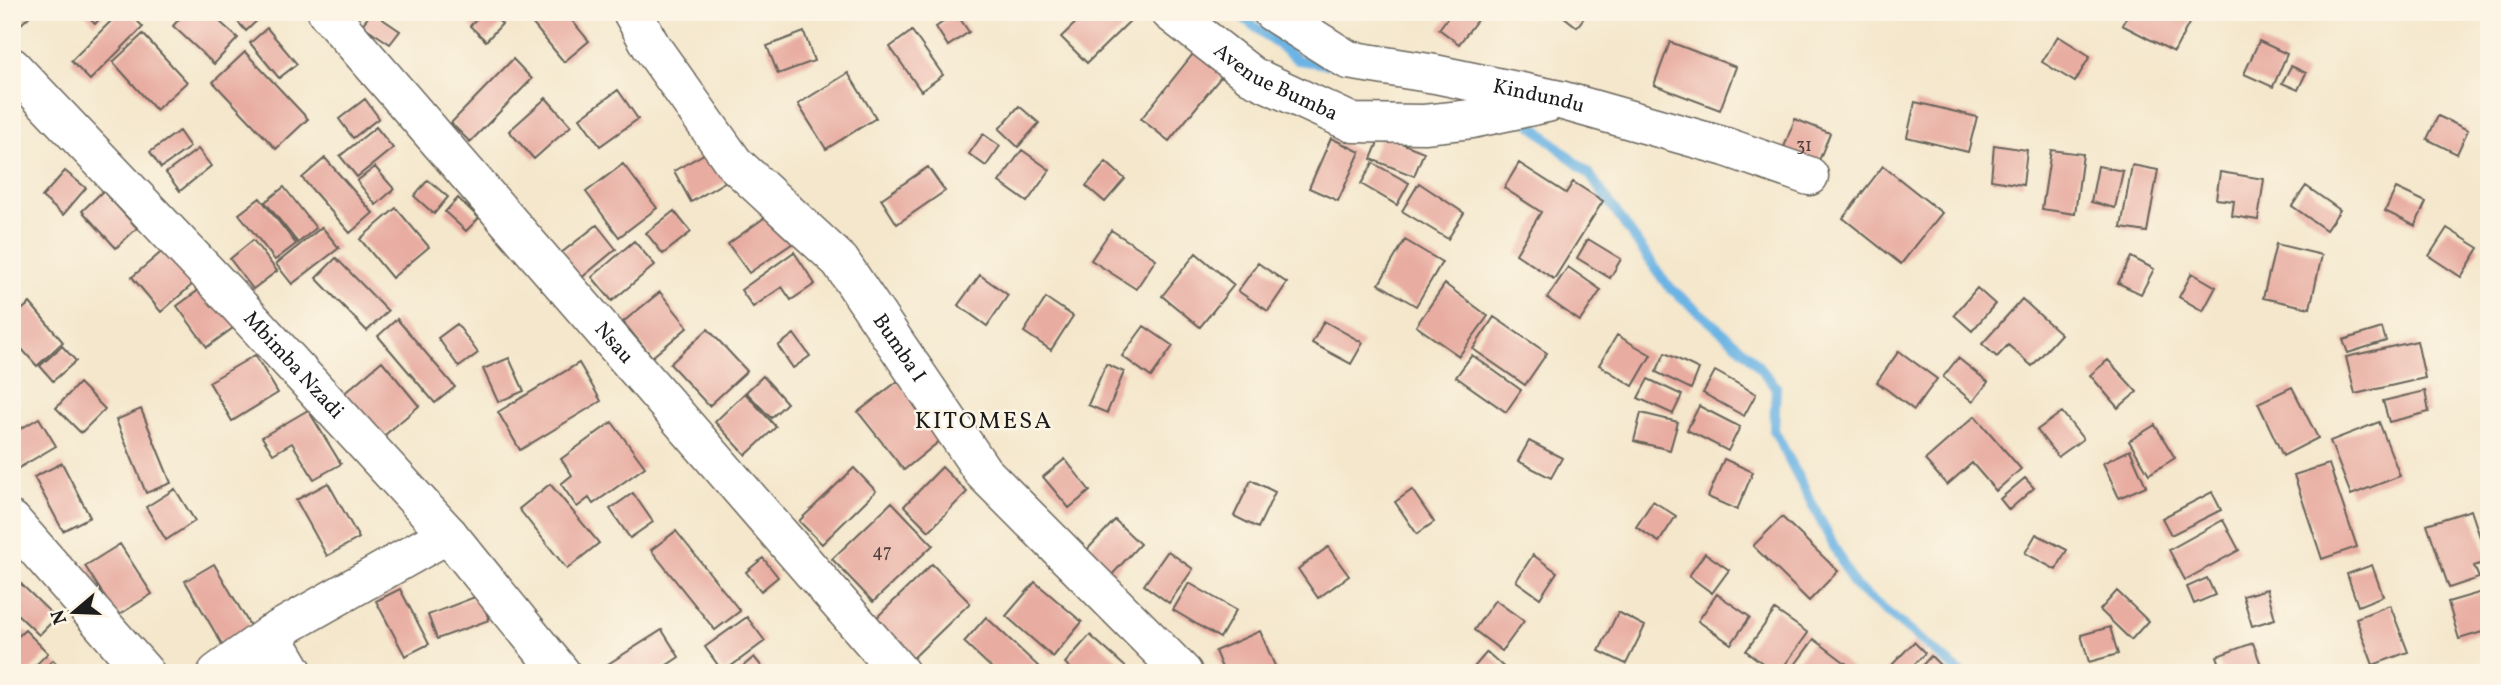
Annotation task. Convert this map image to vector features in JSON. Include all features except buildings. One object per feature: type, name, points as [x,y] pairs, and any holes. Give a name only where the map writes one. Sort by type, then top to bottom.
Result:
[{"type":"street","name":"Nsau","points":[[327,12],[900,673]]},
{"type":"street","name":"Bumba I","points":[[632,12],[651,46],[734,163],[840,261],[983,472],[1183,673]]},
{"type":"street","name":"Avenue Bumba","points":[[1170,12],[1252,76],[1353,123],[1424,124],[1472,118],[1560,100]]},
{"type":"street","name":"Kindundu","points":[[1272,12],[1348,60],[1435,74],[1560,100],[1726,147],[1809,176]]},
{"type":"street","name":"Mbimba Nzadi","points":[[17,81],[239,306],[448,534],[561,673]]},
{"type":"street","points":[[12,521],[145,673]]},
{"type":"street","points":[[217,673],[271,634],[448,534]]},
{"type":"street","points":[[271,634],[294,673]]},
{"type":"waterway","points":[[1236,12],[1298,60],[1328,64]]},
{"type":"waterway","points":[[1523,117],[1590,175],[1667,285],[1748,354],[1776,387],[1774,430],[1854,585],[1961,673]]},
{"type":"district","name":"KITOMESA","points":[[984,422]]}]
